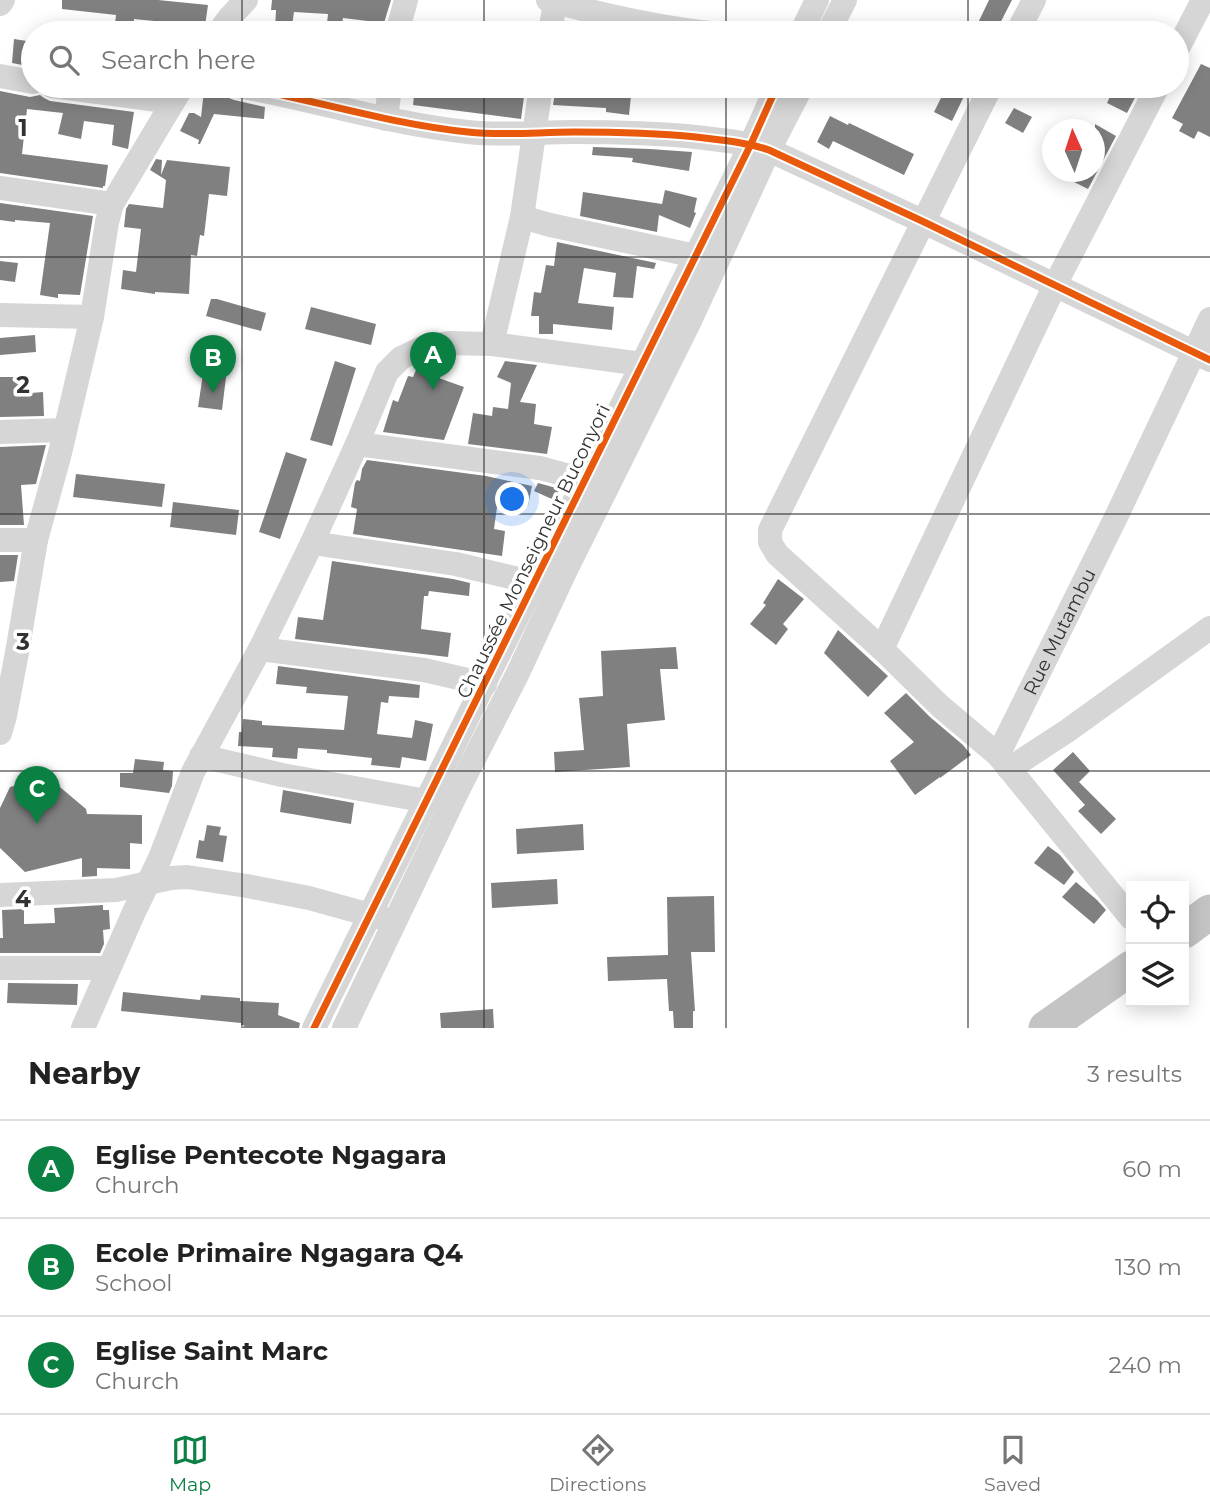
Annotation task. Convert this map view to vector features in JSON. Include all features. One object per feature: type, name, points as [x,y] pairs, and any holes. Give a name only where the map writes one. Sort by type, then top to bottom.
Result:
[{"type":"highway","points":[[1189,927],[1210,912]]},
{"type":"highway","points":[[1046,1028],[1126,972]]},
{"type":"street","points":[[0,4],[3,0]]},
{"type":"street","points":[[227,21],[246,0]]},
{"type":"street","points":[[399,21],[407,0]]},
{"type":"street","points":[[807,21],[817,0]]},
{"type":"street","points":[[834,21],[845,0]]},
{"type":"street","points":[[1023,21],[1034,0]]},
{"type":"street","points":[[1189,27],[1203,0]]},
{"type":"street","points":[[551,21],[552,1],[633,21]]},
{"type":"street","points":[[0,76],[21,80]]},
{"type":"street","points":[[0,733],[5,716],[9,648],[92,317],[107,222],[112,204],[176,98]]},
{"type":"street","points":[[299,98],[404,123],[470,132],[681,136],[760,147],[922,221],[1202,356]]},
{"type":"street","points":[[386,119],[389,98]]},
{"type":"street","points":[[492,344],[522,217],[539,98]]},
{"type":"street","name":"Chaussée Monseigneur Buconyori","points":[[344,1028],[451,804],[689,323],[760,147],[773,98]]},
{"type":"street","name":"Chaussée Monseigneur Buconyori","points":[[314,1028],[696,256],[760,147],[794,98]]},
{"type":"street","points":[[985,98],[770,530],[770,542],[777,554],[1004,762],[1126,912]]},
{"type":"street","points":[[882,649],[1055,285],[1152,98]]},
{"type":"street","points":[[0,188],[112,204]]},
{"type":"street","points":[[522,217],[696,256]]},
{"type":"street","points":[[0,315],[92,317]]},
{"type":"street","name":"Rue Mutambu","points":[[1004,762],[1117,515],[1202,356],[1210,319]]},
{"type":"street","points":[[83,1028],[160,859],[201,756],[260,649],[312,543],[387,372],[401,358],[422,348],[448,343],[492,344],[642,364]]},
{"type":"street","points":[[0,432],[65,430]]},
{"type":"street","points":[[357,444],[541,468],[585,480]]},
{"type":"street","points":[[0,540],[36,540]]},
{"type":"street","points":[[312,543],[456,565],[536,583]]},
{"type":"street","points":[[1004,762],[1067,731],[1210,628]]},
{"type":"street","points":[[260,649],[424,670],[485,684]]},
{"type":"street","points":[[201,756],[282,775],[427,801]]},
{"type":"street","points":[[0,895],[116,890],[148,882],[187,877],[309,898],[395,923]]},
{"type":"street","points":[[0,968],[109,968]]},
{"type":"building","points":[[62,0],[158,0],[208,5],[206,21],[115,21],[116,15],[62,9]]},
{"type":"building","points":[[272,0],[391,0],[385,21],[343,18],[343,21],[327,21],[328,14],[294,12],[293,21],[275,21],[276,10],[271,10]]},
{"type":"building","points":[[989,0],[1012,0],[1001,21],[979,21]]},
{"type":"building","points":[[14,39],[21,40],[21,65],[12,63]]},
{"type":"building","points":[[1201,64],[1210,68],[1210,137],[1198,131],[1194,139],[1179,131],[1183,124],[1172,118],[1183,98],[1189,98],[1189,86]]},
{"type":"building","points":[[0,91],[21,95],[21,98],[45,98],[50,101],[134,112],[128,149],[112,145],[114,125],[84,121],[81,139],[58,134],[63,113],[27,109],[22,154],[108,165],[103,188],[0,173]]},
{"type":"building","points":[[203,98],[229,98],[265,107],[264,119],[214,114],[198,144],[199,140],[180,131],[189,113],[201,117]]},
{"type":"building","points":[[414,98],[524,98],[521,119],[413,105]]},
{"type":"building","points":[[554,98],[631,98],[629,115],[606,112],[606,108],[553,105]]},
{"type":"building","points":[[941,98],[963,98],[952,121],[934,112]]},
{"type":"building","points":[[1109,98],[1135,98],[1127,113],[1107,103]]},
{"type":"building","points":[[1014,108],[1032,117],[1023,133],[1005,123]]},
{"type":"building","points":[[830,116],[914,154],[904,175],[833,141],[829,149],[817,142]]},
{"type":"building","points":[[1105,130],[1116,136],[1105,157]]},
{"type":"building","points":[[593,147],[692,152],[689,171],[632,162],[633,158],[592,155]]},
{"type":"building","points":[[156,159],[162,160],[161,175],[167,160],[230,167],[227,196],[209,194],[204,236],[200,235],[197,256],[191,255],[189,294],[155,294],[121,289],[123,270],[136,272],[141,229],[124,227],[126,209],[129,204],[163,208],[166,180],[150,170]]},
{"type":"building","points":[[1074,182],[1092,182],[1088,189]]},
{"type":"building","points":[[665,190],[697,198],[696,213],[690,228],[659,215],[657,232],[580,216],[583,192],[662,204]]},
{"type":"building","points":[[0,203],[93,216],[80,295],[58,294],[58,298],[40,295],[50,223],[0,220]]},
{"type":"building","points":[[557,242],[656,263],[654,269],[637,266],[633,298],[613,297],[616,273],[584,268],[578,303],[614,307],[612,330],[553,324],[553,334],[539,334],[539,316],[531,316],[534,292],[541,293],[546,265],[554,266]]},
{"type":"building","points":[[0,261],[18,263],[15,282],[0,280]]},
{"type":"building","points":[[211,299],[266,313],[261,331],[206,316]]},
{"type":"building","points":[[311,307],[376,324],[371,345],[305,329]]},
{"type":"building","points":[[35,335],[36,352],[0,355],[0,338]]},
{"type":"building","points":[[335,361],[356,368],[332,446],[310,440]]},
{"type":"building","points":[[505,361],[537,365],[520,402],[536,404],[534,424],[552,427],[547,454],[468,444],[473,413],[492,416],[493,407],[508,409],[511,383],[497,377]]},
{"type":"building","points":[[416,370],[464,387],[444,440],[383,432],[393,400],[398,402],[408,376],[413,377]]},
{"type":"building","points":[[203,374],[226,377],[222,410],[198,407]]},
{"type":"building","points":[[0,377],[18,377],[19,394],[43,392],[44,416],[0,417]]},
{"type":"building","points":[[46,445],[36,484],[21,485],[24,525],[0,525],[0,447]]},
{"type":"building","points":[[286,452],[307,459],[280,539],[259,532]]},
{"type":"building","points":[[367,460],[486,476],[532,486],[528,506],[498,500],[494,529],[505,531],[502,556],[353,534],[357,509],[351,507],[355,483],[360,481]]},
{"type":"building","points":[[76,474],[165,484],[162,507],[73,497]]},
{"type":"building","points":[[538,483],[560,489],[554,500],[534,491]]},
{"type":"building","points":[[173,502],[239,510],[236,535],[170,527]]},
{"type":"building","points":[[0,555],[18,555],[14,581],[0,582]]},
{"type":"building","points":[[332,561],[470,583],[469,596],[429,591],[428,596],[424,596],[421,629],[451,633],[448,657],[295,639],[298,617],[323,620]]},
{"type":"building","points":[[778,579],[804,599],[783,624],[788,629],[776,645],[750,624],[766,605],[763,603]]},
{"type":"building","points":[[838,630],[888,676],[868,697],[824,653]]},
{"type":"building","points":[[676,647],[678,669],[660,669],[665,720],[627,724],[630,767],[555,772],[554,752],[584,750],[579,698],[603,696],[601,651]]},
{"type":"building","points":[[278,666],[420,685],[419,698],[389,696],[388,703],[381,702],[377,734],[412,738],[415,720],[433,724],[426,761],[402,757],[400,768],[371,765],[372,758],[327,753],[327,750],[298,748],[297,759],[272,757],[273,748],[238,746],[243,719],[262,721],[262,725],[344,730],[348,696],[306,693],[307,687],[276,684]]},
{"type":"building","points":[[906,693],[971,755],[915,795],[890,761],[914,742],[884,713]]},
{"type":"building","points":[[1073,752],[1090,771],[1079,782],[1116,819],[1101,834],[1078,811],[1085,805],[1053,770]]},
{"type":"building","points":[[135,759],[164,762],[163,770],[173,771],[169,793],[120,787],[120,773],[133,773]]},
{"type":"building","points":[[48,777],[86,809],[87,814],[142,815],[142,844],[130,843],[130,869],[97,868],[97,876],[82,877],[82,858],[25,872],[0,848],[0,808],[10,787]]},
{"type":"building","points":[[283,790],[354,803],[351,824],[280,812]]},
{"type":"building","points":[[583,824],[584,850],[517,854],[516,829]]},
{"type":"building","points":[[207,825],[221,827],[219,835],[227,836],[223,862],[196,858],[199,840],[204,841]]},
{"type":"building","points":[[1048,846],[1060,855],[1074,872],[1064,885],[1034,863]]},
{"type":"building","points":[[557,879],[558,904],[492,908],[491,883]]},
{"type":"building","points":[[1076,882],[1106,910],[1094,924],[1062,897]]},
{"type":"building","points":[[714,896],[715,952],[691,952],[695,1011],[693,1028],[674,1028],[673,1011],[669,1011],[667,979],[608,981],[607,957],[668,955],[667,897]]},
{"type":"building","points":[[103,905],[103,910],[109,910],[110,929],[103,930],[104,944],[100,953],[0,953],[0,938],[3,938],[2,910],[24,909],[24,924],[55,923],[54,908]]},
{"type":"building","points":[[8,983],[78,984],[77,1005],[7,1003]]},
{"type":"building","points":[[123,992],[200,1000],[201,995],[279,1003],[278,1015],[300,1023],[299,1028],[243,1028],[241,1023],[121,1011]]},
{"type":"building","points":[[493,1009],[494,1028],[441,1028],[440,1013]]},
{"type":"cycle path","points":[[293,98],[381,118],[468,132],[651,134],[724,140],[760,147],[922,221],[1210,360]]},
{"type":"cycle path","points":[[314,1028],[772,98]]},
{"type":"place","name":"Eglise Pentecote Ngagara","points":[[433,390]]},
{"type":"place","name":"Ecole Primaire Ngagara Q4","points":[[213,393]]},
{"type":"place","name":"Eglise Saint Marc","points":[[37,824]]}]
